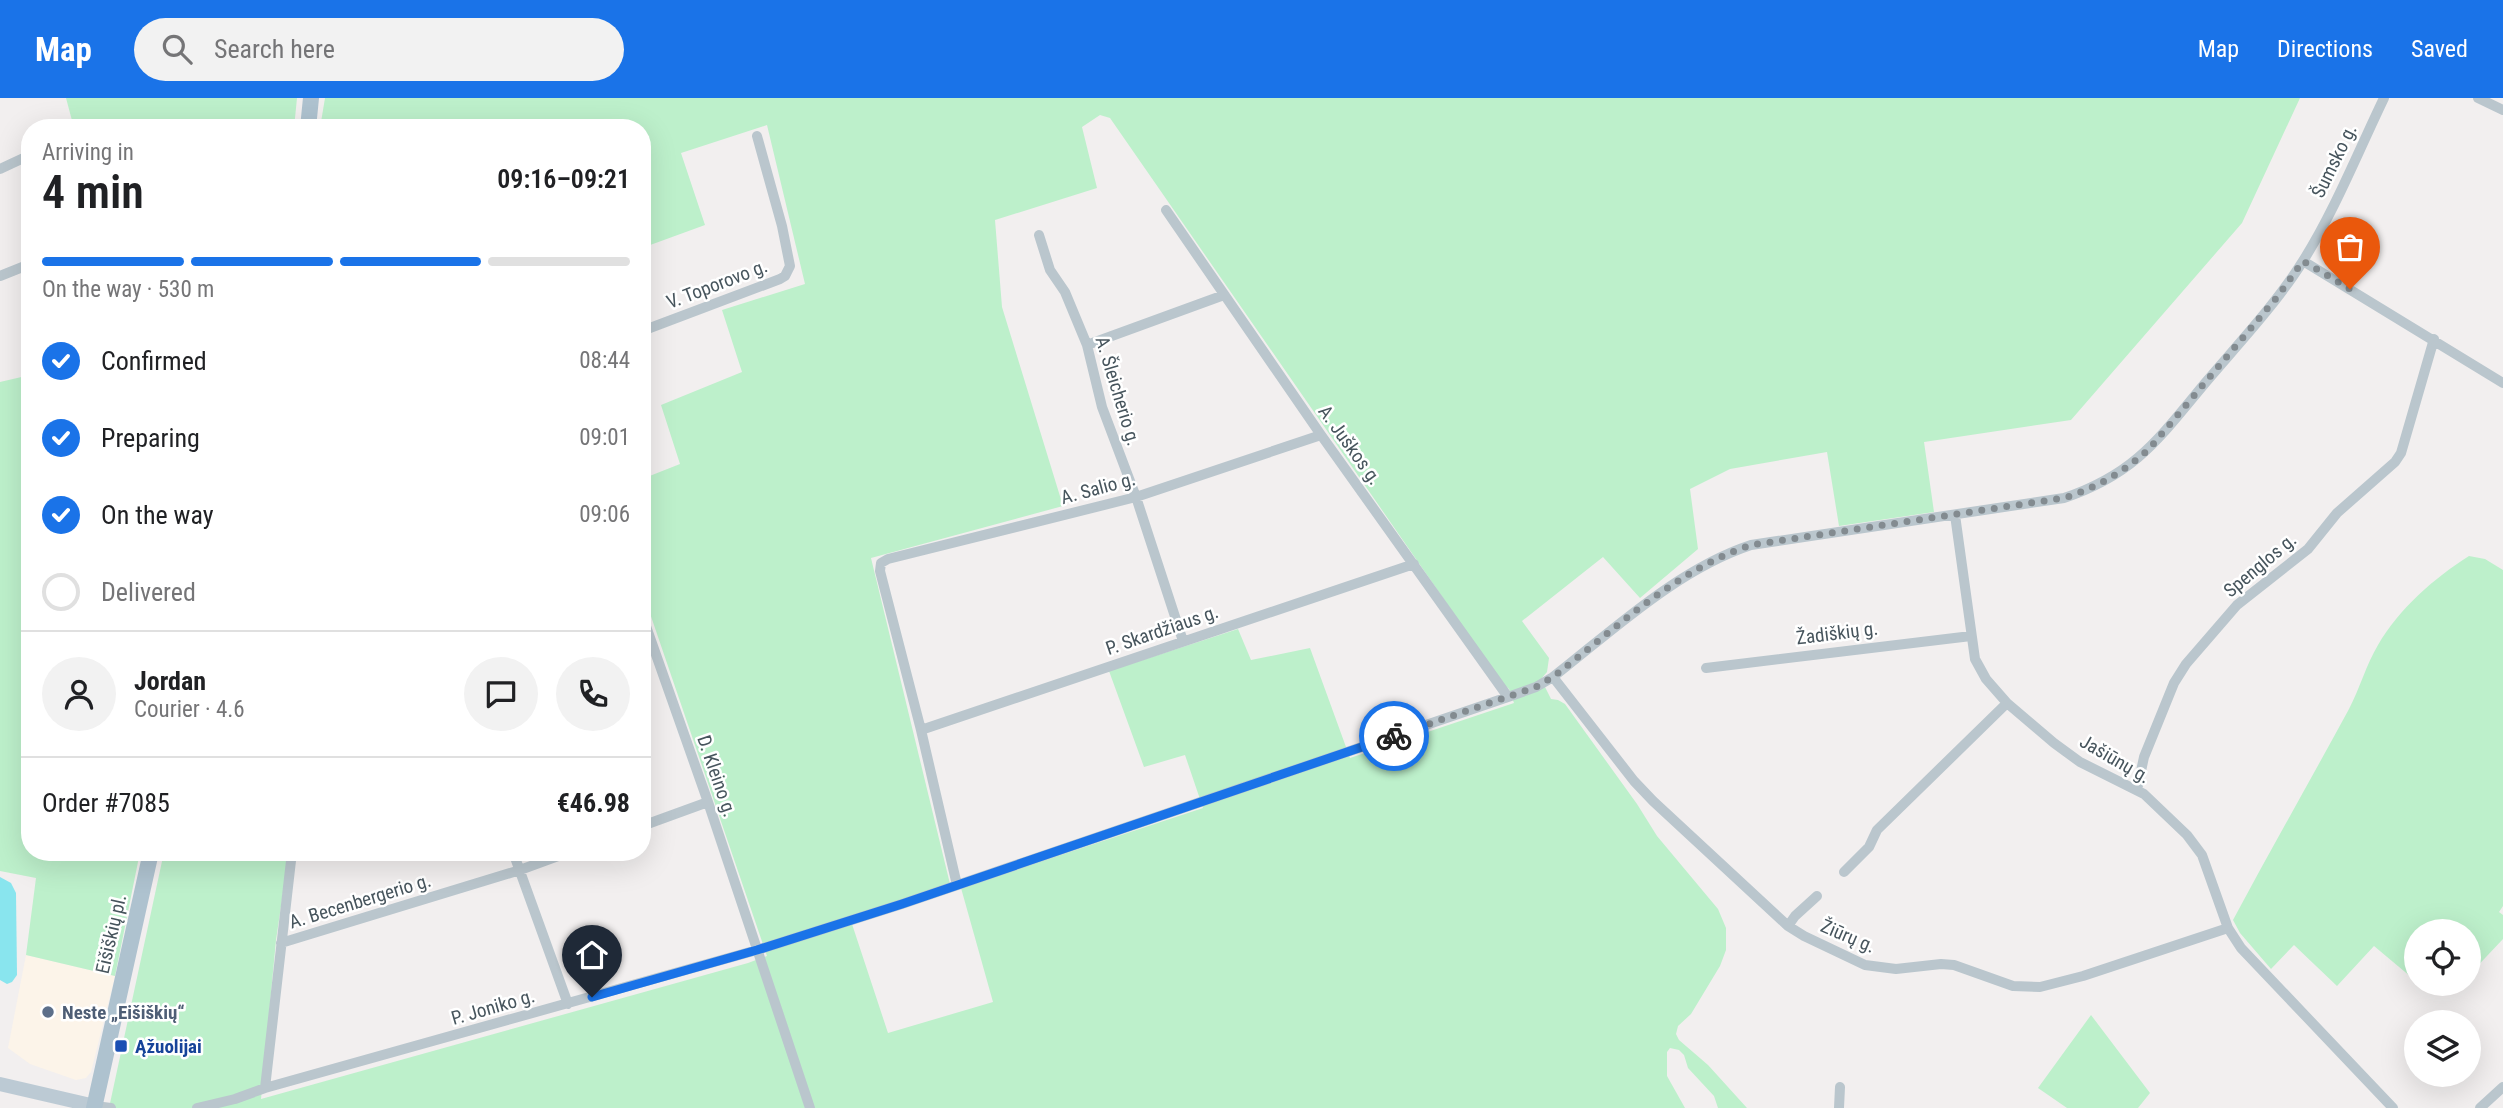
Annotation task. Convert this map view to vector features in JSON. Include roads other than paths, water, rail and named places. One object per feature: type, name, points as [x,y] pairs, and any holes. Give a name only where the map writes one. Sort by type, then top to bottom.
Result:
[{"type":"main road","points":[[309,119],[311,98]]},
{"type":"main road","name":"Eišiškių pl.","points":[[100,1107],[149,861]]},
{"type":"main road","points":[[0,1084],[100,1107]]},
{"type":"street","name":"Šumsko g.","points":[[1553,677],[1679,580],[1736,550],[1751,545],[2064,498],[2096,486],[2133,464],[2149,449],[2278,296],[2303,261],[2384,98]]},
{"type":"street","points":[[2478,98],[2503,110]]},
{"type":"street","name":"V. Toporovo g.","points":[[651,328],[780,279],[788,272],[790,266],[782,226],[757,136]]},
{"type":"street","points":[[0,169],[21,159]]},
{"type":"street","name":"A. Juškos g.","points":[[1166,210],[1321,435],[1508,697]]},
{"type":"street","name":"A. Šleicherio g.","points":[[1039,234],[1050,271],[1065,292],[1087,345],[1102,407],[1136,496],[1183,640]]},
{"type":"street","points":[[2303,261],[2503,383]]},
{"type":"street","points":[[0,276],[21,268]]},
{"type":"street","points":[[1087,345],[1224,295]]},
{"type":"street","name":"Spenglos g.","points":[[2137,790],[2144,757],[2174,683],[2186,664],[2237,606],[2308,549],[2337,513],[2395,462],[2434,339]]},
{"type":"street","name":"A. Salio g.","points":[[921,730],[880,571],[881,563],[1136,496],[1321,435]]},
{"type":"street","name":"Jašiūnų g.","points":[[1955,515],[1975,659],[1986,679],[2007,704],[2080,762],[2137,790],[2156,804],[2195,845],[2208,868],[2228,928],[2241,948],[2393,1108]]},
{"type":"street","name":"P. Skardžiaus g.","points":[[921,730],[1414,564]]},
{"type":"street","name":"Žadiškių g.","points":[[1706,668],[1971,636]]},
{"type":"street","name":"D. Kleino g.","points":[[651,640],[810,1108]]},
{"type":"street","name":"P. Joniko g.","points":[[197,1108],[235,1100],[265,1088],[757,950],[957,885],[1508,697],[1536,687],[1553,677]]},
{"type":"street","name":"Žiūrų g.","points":[[1553,677],[1634,781],[1788,926],[1865,965],[1896,969],[1954,965],[2013,986],[2039,987],[2083,976],[2228,928]]},
{"type":"street","points":[[1844,872],[1869,846],[1877,830],[2007,704]]},
{"type":"street","points":[[921,730],[957,885]]},
{"type":"street","points":[[651,823],[708,802]]},
{"type":"street","points":[[265,1088],[291,861]]},
{"type":"street","points":[[516,861],[568,1004]]},
{"type":"street","name":"A. Becenbergerio g.","points":[[281,943],[544,861]]},
{"type":"street","points":[[1788,926],[1817,896]]},
{"type":"street","points":[[1839,1108],[1840,1087]]},
{"type":"street","points":[[2480,1108],[2503,1087]]},
{"type":"water","points":[[0,877],[11,883],[16,893],[17,975],[7,984],[0,980]]},
{"type":"place","name":"Neste „Eišiškių“","points":[[48,1012]]},
{"type":"place","name":"Ąžuolijai","points":[[121,1046]]}]
